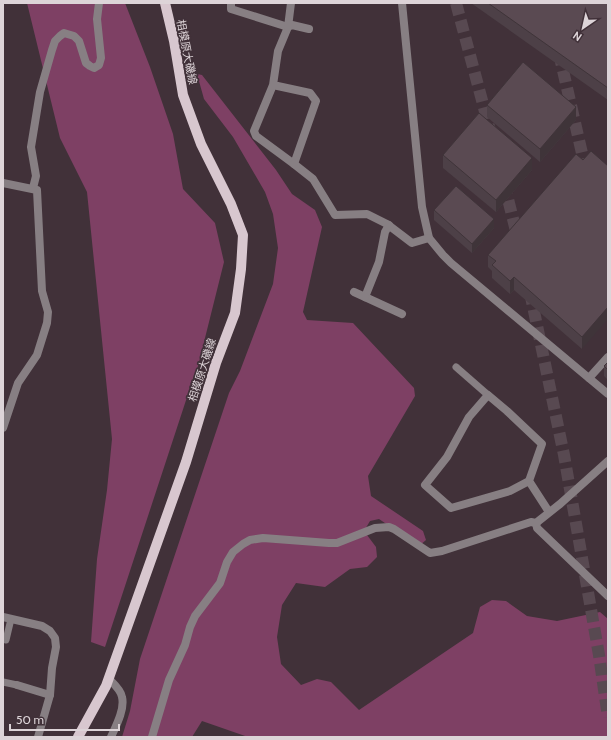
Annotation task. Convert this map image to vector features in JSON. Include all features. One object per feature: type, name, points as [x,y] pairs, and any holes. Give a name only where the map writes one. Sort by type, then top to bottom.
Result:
[{"type":"main road","name":"相模原大磯線","points":[[78,737],[109,679],[186,462],[216,363],[234,313],[241,269],[243,235],[231,204],[201,144],[183,95],[174,40],[165,3]]},
{"type":"street","points":[[33,188],[36,176],[31,147],[40,92],[55,41],[64,33],[69,34],[79,41],[86,62],[90,66],[94,68],[99,64],[101,58],[97,19],[99,3]]},
{"type":"street","points":[[231,3],[231,9],[288,26],[292,25],[309,28]]},
{"type":"street","points":[[291,3],[286,34],[278,51],[273,85],[254,131],[256,136],[313,179],[335,215],[367,214],[389,225],[412,243],[430,238]]},
{"type":"street","points":[[402,3],[422,207],[430,238],[451,263],[608,394]]},
{"type":"street","points":[[273,85],[310,93],[316,102],[294,164]]},
{"type":"street","points":[[3,183],[37,190],[42,291],[48,312],[47,323],[37,355],[18,383],[3,428]]},
{"type":"street","points":[[365,297],[379,262],[385,232],[389,225]]},
{"type":"street","points":[[354,292],[402,314]]},
{"type":"street","points":[[589,378],[608,357]]},
{"type":"street","points":[[488,395],[542,444],[529,481],[510,491],[451,508],[425,485],[447,458],[469,417],[488,395]]},
{"type":"street","points":[[152,737],[169,680],[185,645],[195,616],[220,583],[227,562],[233,552],[243,544],[250,540],[264,538],[336,543],[375,528],[389,527],[430,553],[442,551],[531,522],[536,523],[560,504],[608,461]]},
{"type":"street","points":[[529,481],[549,512]]},
{"type":"street","points":[[536,523],[537,528],[608,596]]},
{"type":"street","points":[[7,618],[42,626],[50,631],[55,638],[56,647],[52,668],[50,695],[38,737]]},
{"type":"street","points":[[109,679],[118,688],[122,696],[123,703],[110,737]]},
{"type":"street","points":[[17,685],[50,695]]},
{"type":"lane","points":[[456,367],[488,395]]},
{"type":"lane","points":[[6,640],[7,618]]},
{"type":"lane","points":[[3,682],[17,685]]},
{"type":"shaded area","points":[[27,3],[125,3],[150,67],[173,134],[183,189],[215,223],[224,262],[198,366],[105,647],[91,642],[97,559],[107,490],[112,439],[87,192],[60,138]]},
{"type":"shaded area","points":[[197,74],[202,75],[276,170],[292,194],[315,210],[322,227],[303,312],[307,320],[353,323],[414,388],[415,396],[368,476],[371,496],[423,531],[426,540],[419,546],[379,519],[370,521],[364,531],[376,547],[377,557],[367,567],[350,569],[325,587],[296,583],[282,605],[277,637],[281,664],[301,685],[317,679],[331,682],[359,710],[473,633],[480,607],[492,600],[506,601],[527,616],[557,621],[600,612],[608,619],[608,737],[248,737],[202,721],[192,737],[122,737],[130,711],[140,659],[229,393],[240,371],[273,284],[278,248],[273,214],[265,192],[233,137],[204,99]]},
{"type":"building","points":[[488,3],[608,3],[608,88]]},
{"type":"building","points":[[523,62],[576,107],[540,149],[487,105]]},
{"type":"building","points":[[479,113],[532,158],[496,200],[443,155]]},
{"type":"building","points":[[591,151],[608,166],[608,307],[582,337],[514,277],[510,281],[492,265],[496,261],[488,255],[576,154],[583,160]]},
{"type":"building","points":[[456,186],[494,219],[472,244],[434,210]]},
{"type":"building","points":[[608,362],[608,370],[604,366]]},
{"type":"tunnel","points":[[456,3],[491,134]]},
{"type":"tunnel","points":[[559,53],[587,175]]},
{"type":"tunnel","points":[[504,183],[518,239]]},
{"type":"tunnel","points":[[530,292],[564,455],[599,655],[608,717]]}]
